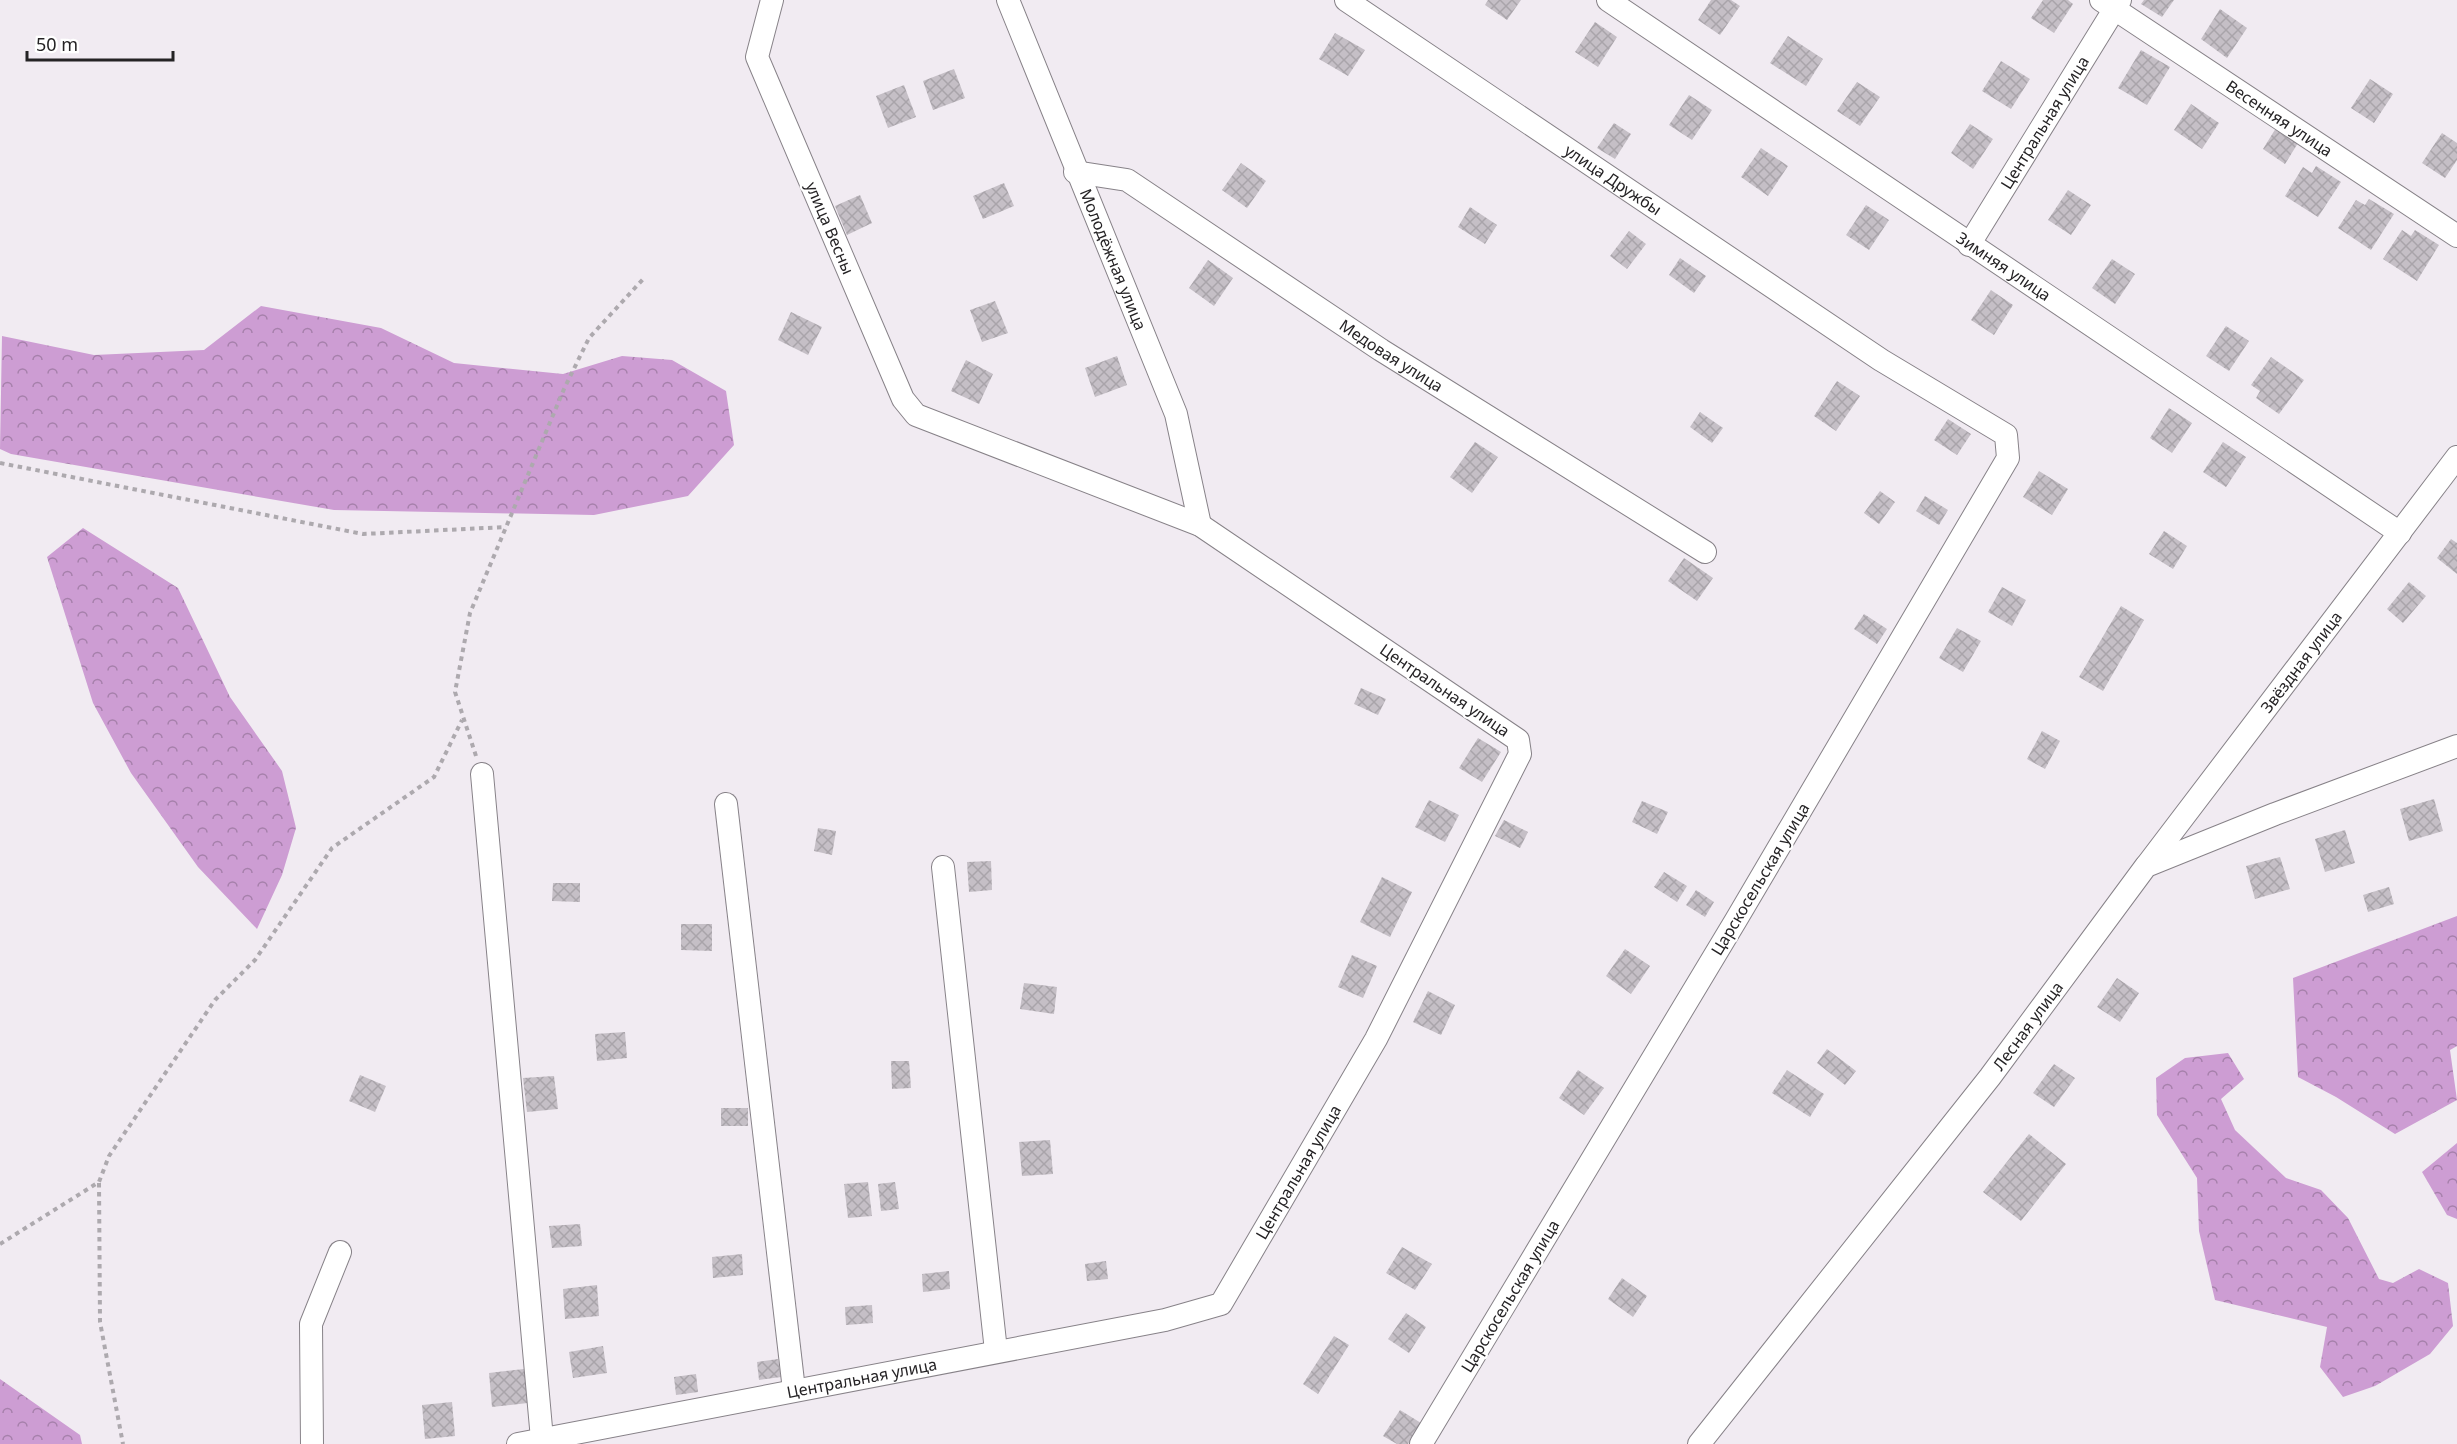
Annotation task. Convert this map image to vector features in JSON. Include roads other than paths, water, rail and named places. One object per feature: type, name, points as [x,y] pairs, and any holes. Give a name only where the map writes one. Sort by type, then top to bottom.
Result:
[{"type":"street","name":"улица Весны","points":[[772,0],[757,57],[903,399]]},
{"type":"street","name":"Молодёжная улица","points":[[1008,0],[1075,172],[1176,414],[1200,525]]},
{"type":"street","name":"улица Дружбы","points":[[1346,0],[1881,360]]},
{"type":"street","name":"Зимняя улица","points":[[1608,0],[2400,533]]},
{"type":"street","name":"Центральная улица","points":[[1969,245],[2112,3]]},
{"type":"street","name":"Весенняя улица","points":[[2112,3],[2457,236]]},
{"type":"street","name":"Медовая улица","points":[[1075,172],[1127,180],[1381,350],[1705,552]]},
{"type":"street","name":"Царскосельская улица","points":[[1421,1444],[1736,920],[2008,458],[2006,435],[1881,360]]},
{"type":"street","name":"Центральная улица","points":[[518,1444],[1165,1320],[1221,1304],[1376,1039],[1520,753],[1518,740],[1200,525],[916,415],[903,399]]},
{"type":"street","name":"Звёздная улица","points":[[2146,867],[2457,458]]},
{"type":"street","points":[[2146,867],[2275,814],[2457,746]]},
{"type":"street","points":[[482,774],[542,1439]]},
{"type":"street","points":[[726,804],[794,1390]]},
{"type":"street","points":[[943,867],[996,1351]]},
{"type":"street","name":"Лесная улица","points":[[1699,1444],[1990,1077],[2146,867]]},
{"type":"street","points":[[312,1444],[311,1324],[340,1252]]}]
